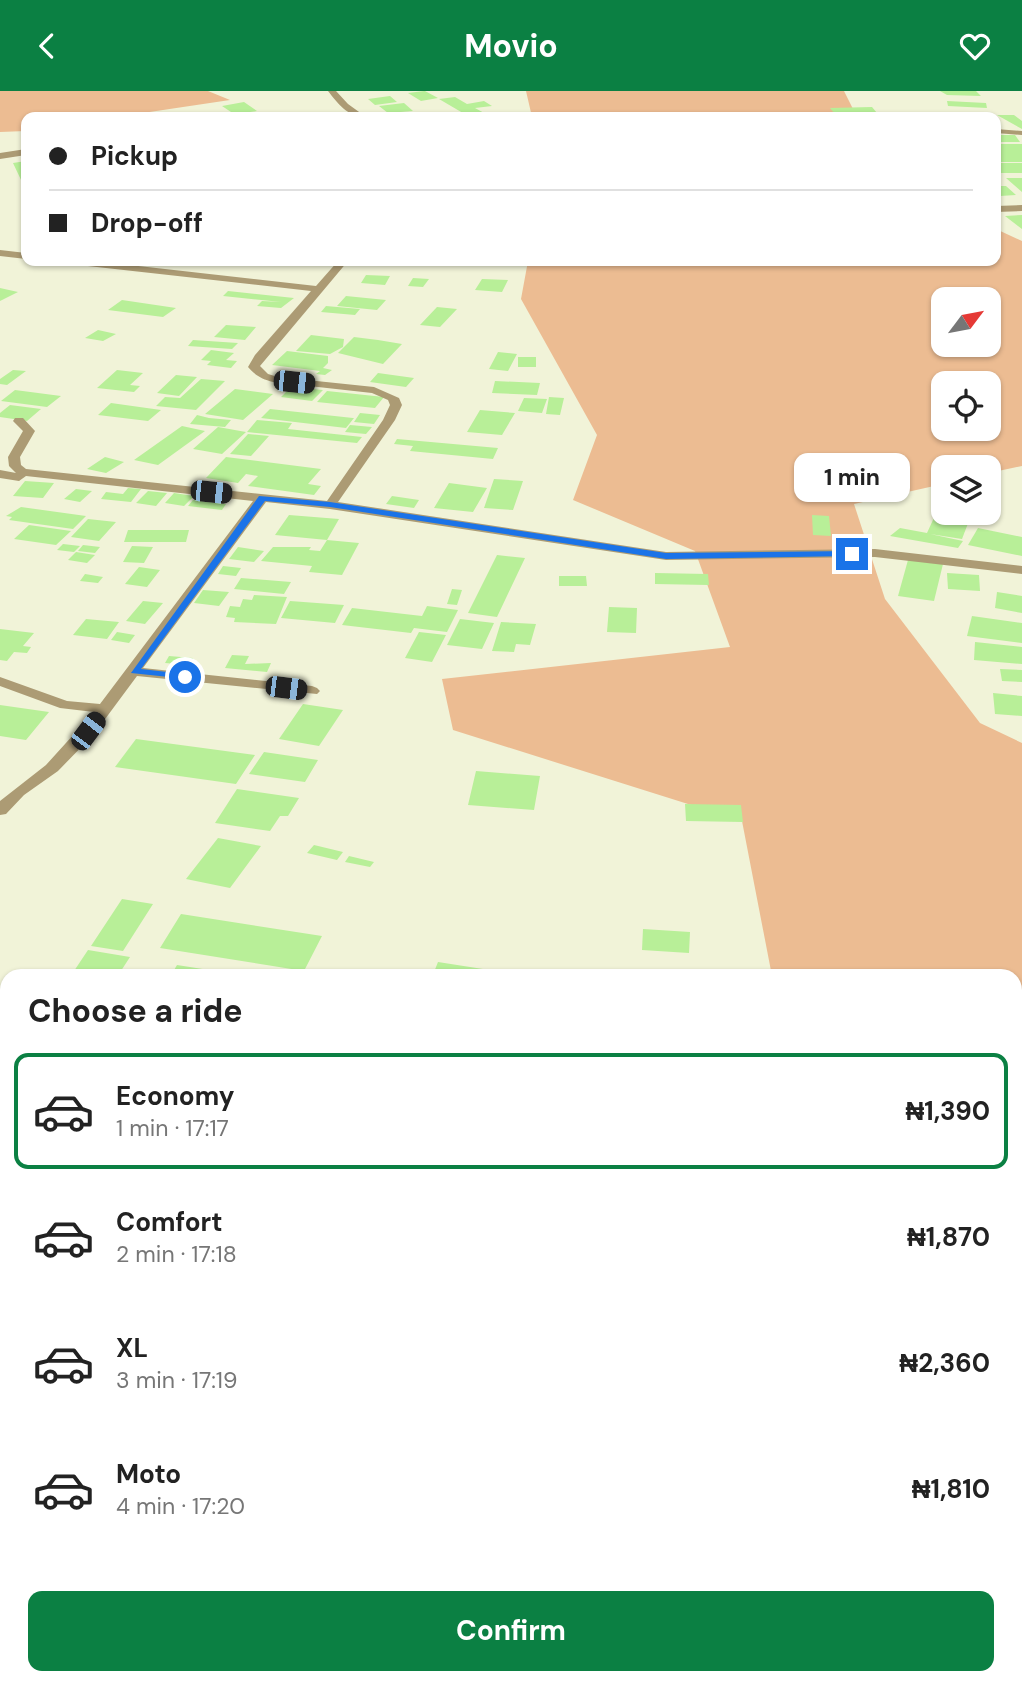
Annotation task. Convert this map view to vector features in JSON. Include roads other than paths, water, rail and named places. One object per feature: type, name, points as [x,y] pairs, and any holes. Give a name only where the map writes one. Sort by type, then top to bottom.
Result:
[{"type":"street","points":[[332,91],[356,112]]},
{"type":"street","points":[[1001,131],[1022,133]]},
{"type":"street","points":[[0,156],[21,153]]},
{"type":"street","points":[[1001,209],[1022,208]]},
{"type":"street","points":[[0,253],[21,255]]},
{"type":"street","points":[[115,266],[317,289]]},
{"type":"street","points":[[330,505],[389,420],[396,405],[393,398],[384,392],[277,380],[264,376],[254,367],[259,357],[338,266]]},
{"type":"street","points":[[19,421],[29,431],[14,457],[15,466],[23,472],[330,505],[639,553],[684,557],[901,554],[1022,570]]},
{"type":"street","points":[[0,474],[19,477],[23,472]]},
{"type":"street","points":[[0,810],[18,792],[52,768],[105,709],[262,498]]},
{"type":"street","points":[[134,671],[312,691]]},
{"type":"street","points":[[0,681],[65,705],[105,709]]}]
